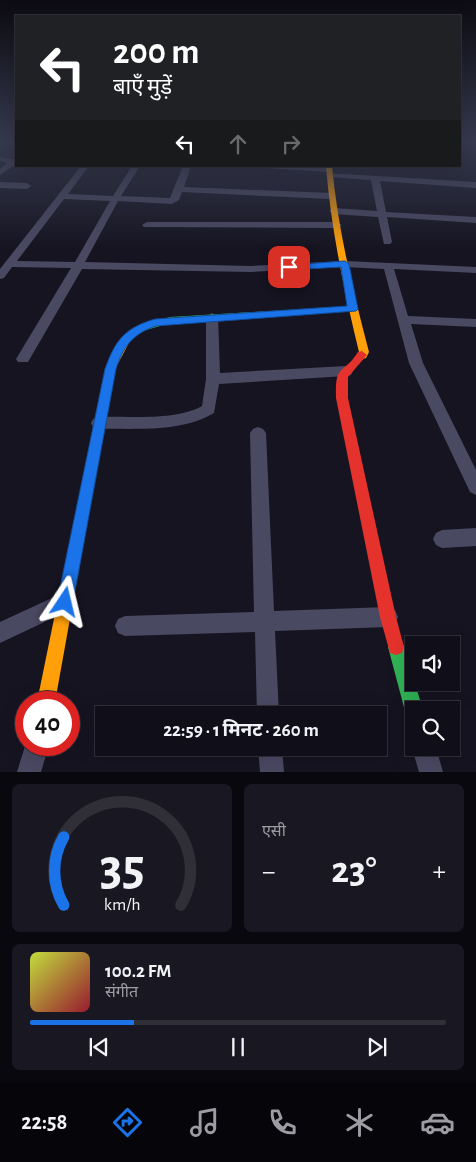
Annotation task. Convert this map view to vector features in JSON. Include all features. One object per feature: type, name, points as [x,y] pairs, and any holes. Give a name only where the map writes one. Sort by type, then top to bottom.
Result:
[{"type":"street","points":[[0,276],[76,177]]},
{"type":"street","points":[[23,359],[129,177]]},
{"type":"street","points":[[61,196],[169,202],[175,200],[183,177]]},
{"type":"street","points":[[330,177],[331,196],[353,309],[364,352],[363,358],[346,371],[342,377],[342,398],[388,617],[411,701]]},
{"type":"street","points":[[369,177],[476,185]]},
{"type":"street","points":[[375,178],[387,242]]},
{"type":"street","points":[[0,185],[27,186]]},
{"type":"street","points":[[179,189],[331,196]]},
{"type":"street","points":[[334,211],[476,220]]},
{"type":"street","points":[[147,225],[337,225]]},
{"type":"street","points":[[9,264],[251,270],[345,264],[476,270]]},
{"type":"street","points":[[388,266],[416,363],[471,465],[476,487]]},
{"type":"street","points":[[48,691],[98,423],[110,369],[117,350],[126,337],[140,328],[155,323],[212,317],[353,309]]},
{"type":"street","points":[[98,423],[185,419],[196,417],[210,409],[213,379],[212,317]]},
{"type":"street","points":[[404,320],[476,323]]},
{"type":"street","points":[[213,379],[346,371]]},
{"type":"street","points":[[258,433],[263,622],[268,706]]},
{"type":"street","points":[[442,539],[476,537]]},
{"type":"street","points":[[0,633],[65,602]]},
{"type":"street","points":[[125,626],[388,617]]},
{"type":"street","points":[[29,772],[34,756]]},
{"type":"street","points":[[271,756],[272,772]]},
{"type":"street","points":[[426,756],[431,772]]},
{"type":"traffic: fast","points":[[125,341],[139,329],[170,320],[353,309]]},
{"type":"traffic: fast","points":[[396,647],[411,701]]},
{"type":"traffic: slow","points":[[330,177],[338,236],[364,352],[362,355]]},
{"type":"traffic: slow","points":[[48,691],[110,369],[125,341]]},
{"type":"traffic: jam","points":[[362,355],[342,377],[342,398],[396,647]]},
{"type":"route","points":[[65,602],[98,423],[110,369],[117,350],[126,337],[140,328],[170,320],[353,309],[345,264],[289,267]]}]
